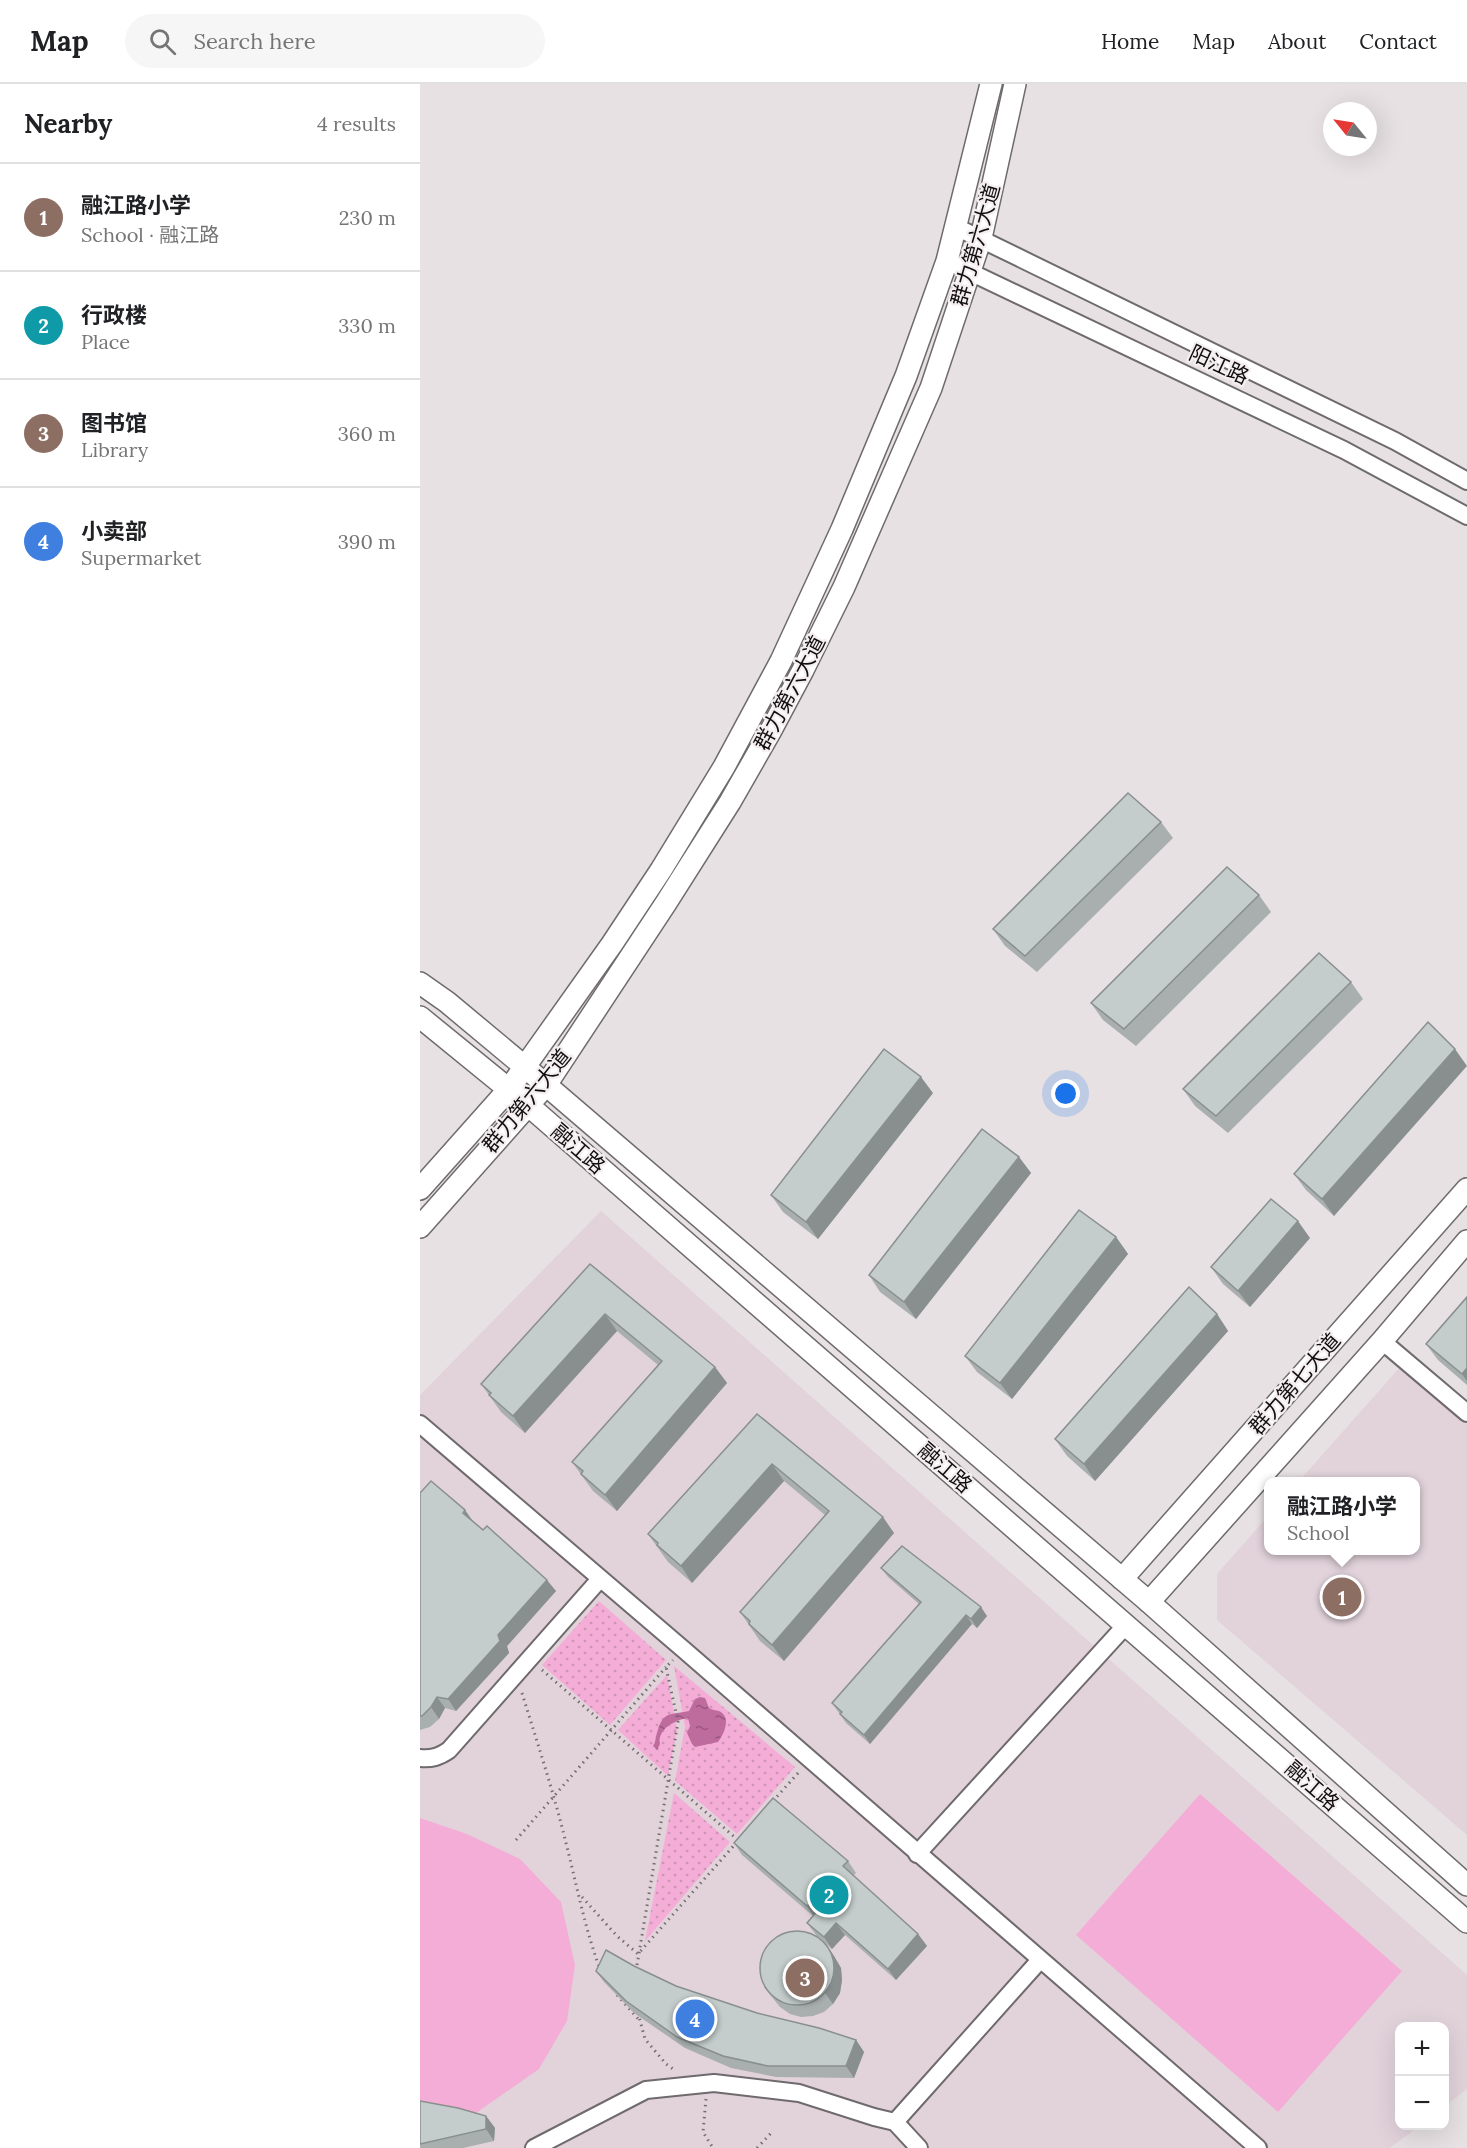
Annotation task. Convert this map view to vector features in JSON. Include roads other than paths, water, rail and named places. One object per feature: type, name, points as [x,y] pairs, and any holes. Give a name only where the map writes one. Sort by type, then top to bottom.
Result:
[{"type":"main road","name":"群力第六大道","points":[[420,1189],[509,1089],[612,944],[661,870],[724,767],[781,661],[876,449],[906,376],[947,261],[991,84]]},
{"type":"main road","name":"群力第六大道","points":[[420,1227],[546,1084],[666,903],[723,812],[798,681],[844,587],[926,399],[981,238],[1015,84]]},
{"type":"main road","name":"融江路","points":[[420,983],[447,1002],[546,1084],[1149,1602],[1467,1885]]},
{"type":"main road","name":"融江路","points":[[420,1017],[528,1105],[1467,1922]]},
{"type":"main road","name":"群力第七大道","points":[[1122,1579],[1467,1189]]},
{"type":"main road","name":"群力第七大道","points":[[1149,1602],[1382,1341],[1467,1240]]},
{"type":"street","name":"阳江路","points":[[956,227],[1374,431],[1467,481]]},
{"type":"street","name":"阳江路","points":[[947,261],[1344,450],[1467,516]]},
{"type":"street","points":[[1382,1341],[1467,1413]]},
{"type":"street","points":[[423,1433],[600,1578],[1258,2148]]},
{"type":"street","points":[[420,1758],[431,1759],[449,1750],[600,1578]]},
{"type":"street","points":[[917,1854],[1126,1624]]},
{"type":"street","points":[[895,2122],[1040,1960]]},
{"type":"street","points":[[534,2148],[646,2091],[714,2083],[799,2093],[895,2122],[919,2148]]},
{"type":"water","points":[[705,1698],[709,1708],[719,1711],[725,1717],[724,1730],[718,1742],[695,1747],[687,1733],[690,1726],[688,1718],[673,1723],[664,1730],[657,1750],[653,1746],[664,1717],[689,1711],[695,1699]]},
{"type":"place","name":"融江路小学","points":[[1342,1597]]},
{"type":"place","name":"行政楼","points":[[829,1895]]},
{"type":"place","name":"图书馆","points":[[805,1978]]},
{"type":"place","name":"小卖部","points":[[695,2019]]}]
